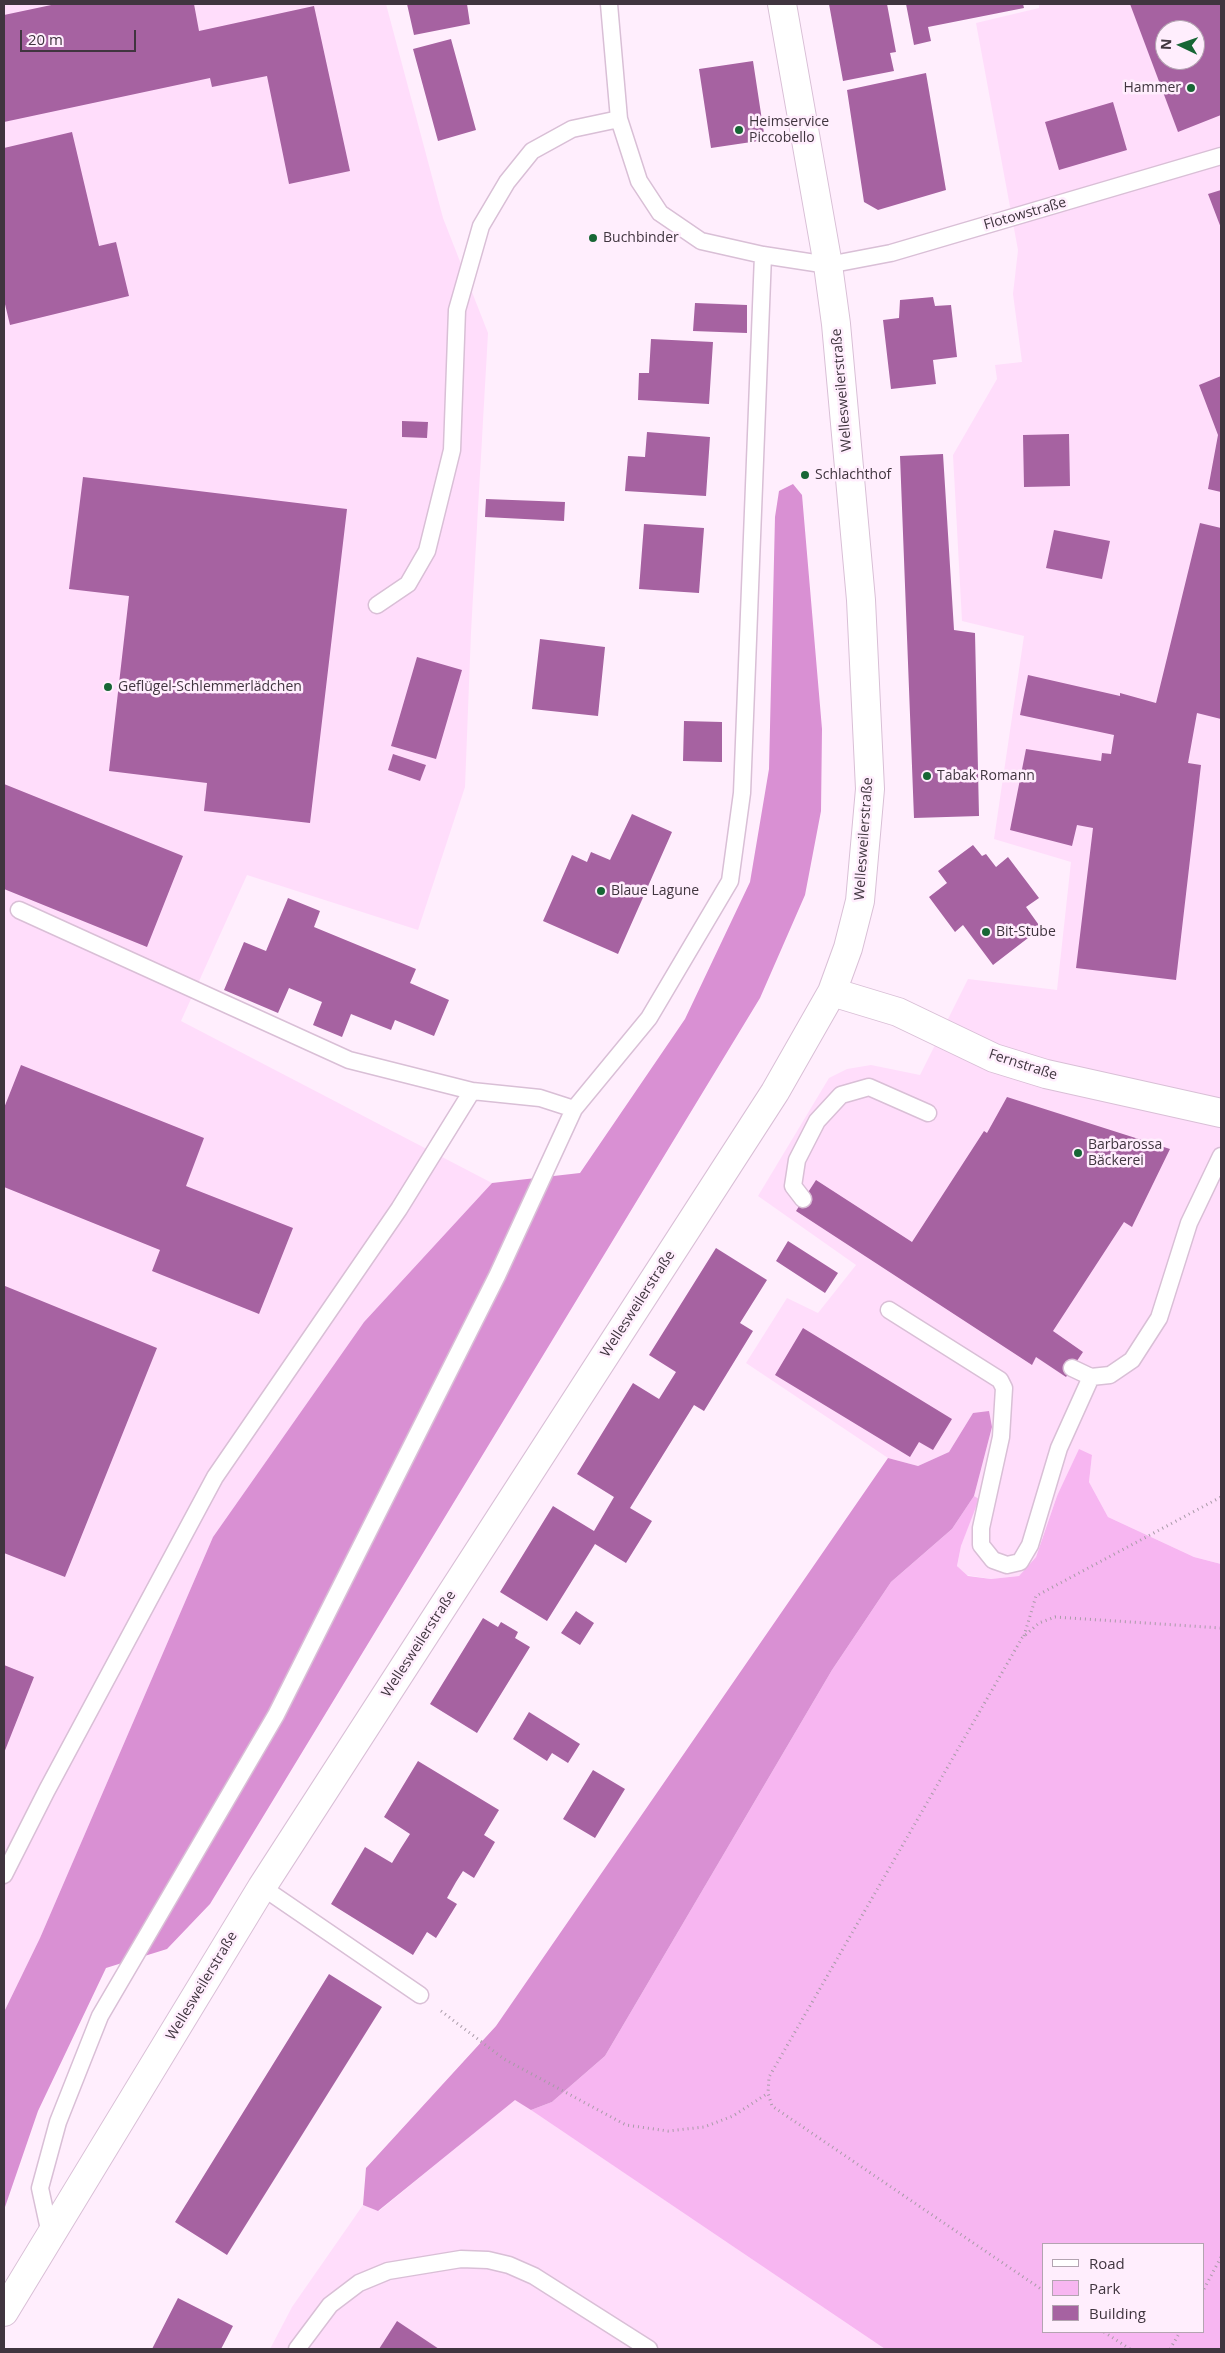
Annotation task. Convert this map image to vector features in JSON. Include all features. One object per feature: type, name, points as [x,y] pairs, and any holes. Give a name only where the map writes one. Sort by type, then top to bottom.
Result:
[{"type":"street","name":"Wellesweilerstraße","points":[[4,2312],[262,1887],[775,1092],[832,992],[848,948],[860,900],[870,789],[861,600],[836,324],[828,264],[782,4]]},
{"type":"street","name":"Fernstraße","points":[[832,992],[898,1012],[994,1058],[1081,1083],[1221,1113]]},
{"type":"lane","points":[[609,4],[619,119],[639,181],[660,214],[701,241],[763,255],[828,264]]},
{"type":"lane","points":[[377,605],[408,584],[427,551],[452,450],[457,310],[481,226],[507,182],[532,150],[572,129],[619,119]]},
{"type":"lane","name":"Flotowstraße","points":[[828,264],[890,254],[1221,156]]},
{"type":"lane","points":[[50,2234],[40,2188],[58,2122],[100,2016],[276,1715],[497,1276],[574,1110],[649,1018],[730,881],[742,793],[763,255]]},
{"type":"lane","points":[[19,910],[349,1060],[472,1091],[540,1098],[574,1110]]},
{"type":"lane","points":[[803,1199],[793,1186],[797,1160],[817,1121],[841,1095],[869,1087],[928,1113]]},
{"type":"lane","points":[[4,1875],[51,1782],[215,1477],[399,1209],[472,1091]]},
{"type":"lane","points":[[1072,1368],[1091,1377],[1110,1375],[1132,1360],[1159,1318],[1189,1223],[1221,1156]]},
{"type":"lane","points":[[889,1310],[1000,1380],[1004,1388],[1001,1437],[981,1528],[981,1545],[993,1560],[1007,1565],[1020,1562],[1030,1545],[1059,1448],[1091,1377]]},
{"type":"lane","points":[[262,1887],[420,1995]]},
{"type":"lane","points":[[297,2349],[330,2305],[358,2283],[388,2271],[461,2259],[488,2260],[509,2265],[534,2276],[649,2349]]},
{"type":"path","points":[[1042,2290],[772,2106],[768,2093],[769,2077],[1024,1637],[1036,1596],[1221,1497]]},
{"type":"path","points":[[1024,1637],[1039,1623],[1054,1617],[1221,1628]]},
{"type":"path","points":[[420,1995],[504,2059],[626,2125],[668,2131],[704,2127],[733,2116],[768,2093]]},
{"type":"path","points":[[1205,2287],[1221,2257]]},
{"type":"path","points":[[1106,2333],[1130,2349]]},
{"type":"path","points":[[1170,2349],[1179,2333]]},
{"type":"shaded area","points":[[4,4],[386,4],[443,218],[488,333],[471,632],[465,787],[418,930],[247,875],[181,1021],[492,1183],[364,1322],[213,1537],[40,1938],[4,2012]]},
{"type":"shaded area","points":[[1039,4],[1221,4],[1221,1564],[1194,1557],[1108,1517],[1089,1482],[1092,1455],[1057,1496],[1036,1557],[1019,1576],[991,1579],[967,1575],[957,1566],[961,1546],[978,1499],[974,1496],[992,1427],[973,1413],[949,1452],[918,1466],[888,1458],[746,1363],[787,1298],[818,1313],[856,1265],[758,1196],[829,1078],[847,1069],[871,1065],[920,1075],[968,979],[1057,990],[1071,862],[994,839],[1024,636],[962,621],[953,455],[997,379],[995,365],[1022,362],[1013,294],[1018,250],[976,23],[1039,8]]},
{"type":"shaded area","points":[[793,484],[802,495],[822,729],[821,811],[805,895],[760,998],[210,1904],[167,1949],[106,1968],[38,2111],[4,2210],[4,2012],[40,1938],[213,1537],[364,1322],[492,1183],[580,1173],[685,1019],[750,882],[769,769],[775,517],[779,491]]},
{"type":"shaded area","points":[[989,1411],[992,1427],[974,1496],[952,1529],[891,1582],[832,1670],[605,2056],[552,2102],[531,2110],[515,2100],[378,2211],[363,2205],[366,2168],[496,2026],[888,1458],[918,1466],[949,1452],[973,1413]]},
{"type":"shaded area","points":[[515,2099],[885,2349],[270,2349],[292,2307],[363,2205],[379,2211]]},
{"type":"green space","points":[[1079,1449],[1092,1455],[1089,1482],[1108,1517],[1194,1557],[1221,1564],[1221,2349],[885,2349],[531,2110],[552,2102],[605,2056],[832,1670],[891,1582],[952,1529],[974,1496],[979,1499],[961,1546],[957,1566],[968,1576],[991,1579],[1019,1576],[1036,1557],[1057,1496]]},
{"type":"building","points":[[56,4],[194,4],[199,31],[314,6],[350,171],[289,184],[267,76],[212,87],[210,78],[4,122],[4,15]]},
{"type":"building","points":[[407,4],[467,4],[470,24],[414,35]]},
{"type":"building","points":[[829,4],[887,4],[896,52],[890,53],[894,71],[843,81]]},
{"type":"building","points":[[906,4],[1023,4],[1024,8],[928,27],[931,41],[914,45]]},
{"type":"building","name":"Hammer","points":[[1130,4],[1221,4],[1221,115],[1178,132]]},
{"type":"building","points":[[451,39],[476,130],[438,141],[413,49]]},
{"type":"building","points":[[753,61],[765,140],[711,148],[699,69]]},
{"type":"building","points":[[926,73],[946,190],[878,210],[864,202],[847,90]]},
{"type":"building","points":[[1113,102],[1127,150],[1059,170],[1045,122]]},
{"type":"building","points":[[72,132],[99,246],[116,242],[129,296],[10,325],[4,300],[4,148]]},
{"type":"building","points":[[1221,190],[1221,228],[1208,194]]},
{"type":"building","points":[[933,297],[935,306],[951,305],[957,357],[933,360],[936,384],[891,389],[883,320],[899,318],[900,300]]},
{"type":"building","points":[[695,303],[747,305],[747,333],[693,331]]},
{"type":"building","points":[[651,339],[713,342],[709,404],[638,400],[639,373],[649,373]]},
{"type":"building","points":[[1221,376],[1221,492],[1208,489],[1218,435],[1199,385]]},
{"type":"building","points":[[402,421],[428,422],[427,438],[402,437]]},
{"type":"building","points":[[647,432],[710,437],[706,496],[625,491],[628,456],[645,457]]},
{"type":"building","points":[[1069,434],[1070,486],[1024,487],[1023,435]]},
{"type":"building","points":[[943,454],[954,630],[975,633],[979,816],[914,818],[900,456]]},
{"type":"building","points":[[83,477],[347,509],[310,823],[204,811],[207,783],[109,771],[129,596],[69,589]]},
{"type":"building","points":[[486,499],[565,502],[564,521],[485,517]]},
{"type":"building","points":[[1200,523],[1221,528],[1221,719],[1197,713],[1188,763],[1201,765],[1176,980],[1076,968],[1093,828],[1077,825],[1072,846],[1010,830],[1026,749],[1101,761],[1102,753],[1111,754],[1114,735],[1020,715],[1028,675],[1120,696],[1120,693],[1156,703]]},
{"type":"building","points":[[644,524],[704,528],[699,593],[639,589]]},
{"type":"building","points":[[1054,530],[1110,541],[1102,579],[1046,568]]},
{"type":"building","points":[[540,639],[605,647],[598,716],[532,709]]},
{"type":"building","points":[[417,657],[462,670],[436,759],[391,746]]},
{"type":"building","points":[[684,721],[722,722],[722,762],[683,761]]},
{"type":"building","points":[[393,754],[426,765],[420,781],[388,770]]},
{"type":"building","points":[[4,784],[183,856],[147,947],[4,889]]},
{"type":"building","name":"Blaue Lagune","points":[[632,814],[672,832],[618,954],[543,921],[572,855],[587,862],[591,852],[610,860]]},
{"type":"building","points":[[973,845],[982,856],[986,854],[996,867],[1008,857],[1039,898],[1026,907],[1041,928],[993,965],[963,925],[955,932],[929,897],[947,883],[938,871]]},
{"type":"building","points":[[288,898],[320,911],[314,927],[416,969],[410,983],[449,1000],[434,1036],[395,1020],[391,1030],[351,1014],[342,1037],[313,1025],[322,1002],[289,988],[278,1013],[224,990],[244,942],[266,951]]},
{"type":"building","points":[[21,1065],[204,1138],[186,1186],[293,1228],[259,1314],[152,1271],[160,1250],[4,1187],[4,1108]]},
{"type":"building","points":[[1007,1097],[1170,1149],[1132,1227],[1124,1222],[1053,1331],[1083,1352],[1066,1377],[1036,1357],[1032,1365],[796,1211],[816,1180],[912,1242],[984,1131],[987,1133]]},
{"type":"building","points":[[788,1241],[838,1273],[825,1293],[776,1261]]},
{"type":"building","points":[[716,1248],[767,1280],[740,1323],[753,1331],[704,1411],[694,1405],[630,1508],[652,1521],[626,1563],[595,1544],[547,1621],[500,1592],[553,1506],[594,1531],[614,1497],[577,1474],[633,1383],[659,1399],[676,1372],[649,1355]]},
{"type":"building","points":[[5,1286],[157,1348],[65,1577],[4,1553]]},
{"type":"building","points":[[803,1328],[952,1419],[933,1450],[919,1442],[910,1457],[775,1375]]},
{"type":"building","points":[[576,1611],[594,1623],[580,1645],[561,1633]]},
{"type":"building","points":[[483,1618],[498,1627],[501,1622],[518,1632],[515,1638],[530,1647],[477,1733],[430,1704]]},
{"type":"building","points":[[4,1665],[34,1677],[4,1753]]},
{"type":"building","points":[[529,1712],[580,1744],[568,1763],[552,1753],[547,1761],[513,1739]]},
{"type":"building","points":[[418,1761],[499,1810],[484,1835],[495,1842],[474,1878],[463,1871],[447,1898],[457,1904],[436,1938],[427,1932],[413,1955],[331,1904],[365,1847],[392,1863],[410,1834],[384,1817]]},
{"type":"building","points":[[593,1770],[625,1789],[595,1838],[563,1819]]},
{"type":"building","points":[[329,1974],[382,2007],[227,2255],[175,2222]]},
{"type":"building","points":[[178,2298],[233,2326],[221,2349],[152,2349]]},
{"type":"building","points":[[397,2321],[439,2349],[379,2349]]},
{"type":"place","name":"Hammer","points":[[1191,88]]},
{"type":"place","name":"Heimservice Piccobello","points":[[739,130]]},
{"type":"place","name":"Buchbinder","points":[[593,238]]},
{"type":"place","name":"Schlachthof","points":[[805,475]]},
{"type":"place","name":"Geflügel-Schlemmerlädchen","points":[[108,687]]},
{"type":"place","name":"Tabak Romann","points":[[927,776]]},
{"type":"place","name":"Blaue Lagune","points":[[601,891]]},
{"type":"place","name":"Bit-Stube","points":[[986,932]]},
{"type":"place","name":"Barbarossa Bäckerei","points":[[1078,1153]]}]
